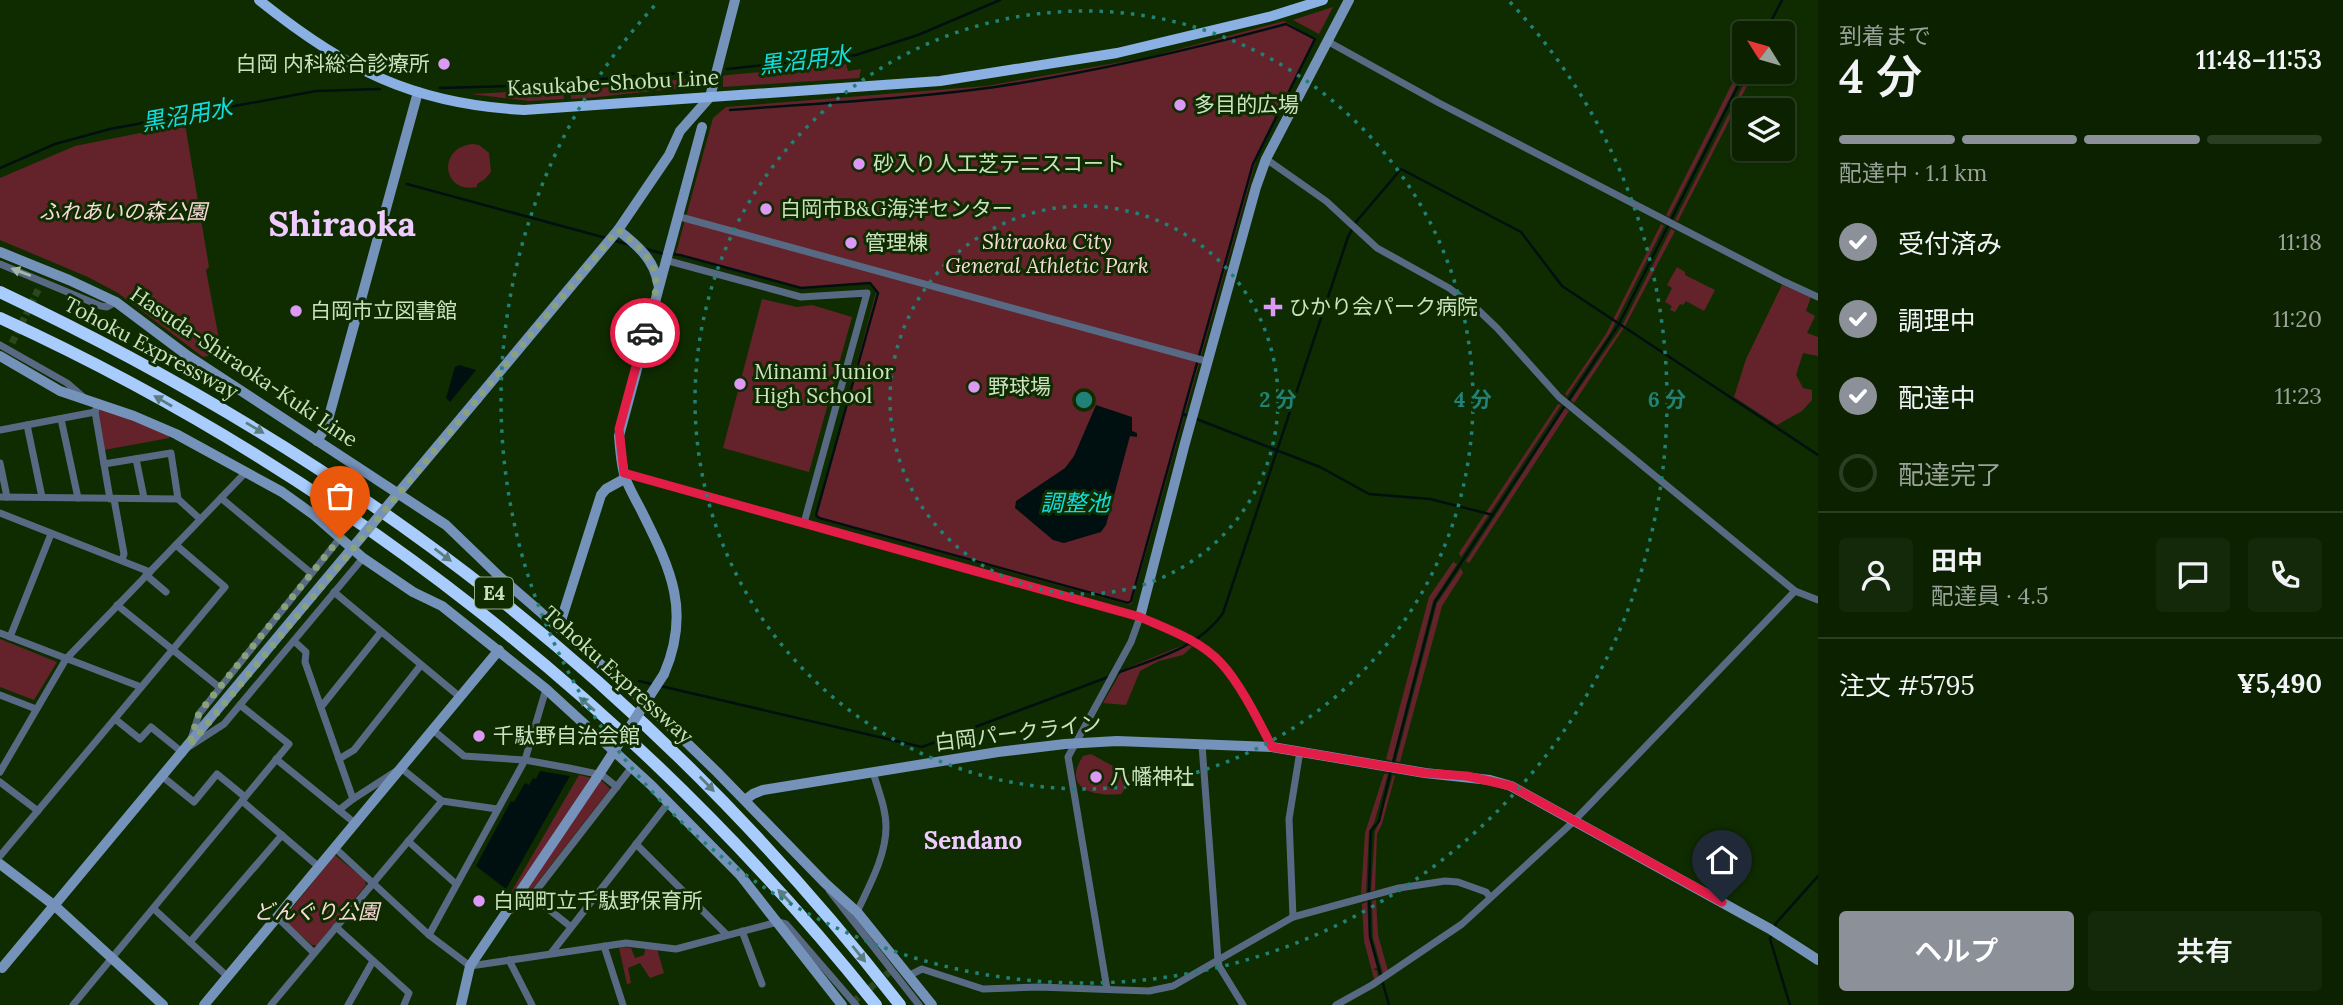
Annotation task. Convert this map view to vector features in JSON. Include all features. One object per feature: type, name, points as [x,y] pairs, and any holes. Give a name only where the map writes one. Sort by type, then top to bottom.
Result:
[{"type":"highway","name":"Tohoku Expressway","points":[[0,292],[123,353],[228,411],[299,455],[431,545],[533,624],[643,721],[704,781],[802,888],[900,1005]]},
{"type":"highway","name":"Tohoku Expressway","points":[[0,318],[129,382],[240,446],[351,517],[471,606],[590,706],[719,827],[787,899],[876,1005]]},
{"type":"main road","name":"Kasukabe-Shobu Line","points":[[259,0],[342,60],[402,88],[487,108],[524,110],[940,81],[1117,53],[1192,36],[1322,0]]},
{"type":"street","points":[[2,968],[618,230],[669,155],[680,131],[710,97],[735,0]]},
{"type":"street","points":[[1107,989],[1069,757],[1074,743],[1131,642],[1140,617],[1222,306],[1266,159],[1349,0]]},
{"type":"street","points":[[1327,41],[1450,109],[1818,297]]},
{"type":"street","points":[[317,441],[326,426],[418,92]]},
{"type":"street","points":[[461,1005],[470,966],[664,674],[673,650],[678,624],[676,594],[662,554],[625,476],[619,429],[702,127]]},
{"type":"street","points":[[1266,159],[1325,201],[1377,248],[1449,288],[1477,309],[1559,397],[1795,591],[1818,600]]},
{"type":"street","points":[[684,218],[1202,360]]},
{"type":"street","points":[[618,230],[646,256],[654,270],[658,287]]},
{"type":"street","name":"Hasuda-Shiraoka-Kuki Line","points":[[0,252],[69,279],[116,302],[188,356],[446,525],[500,577],[651,708],[745,800],[825,883],[857,912],[932,1005]]},
{"type":"street","points":[[666,260],[802,297],[867,293],[804,523]]},
{"type":"street","points":[[0,264],[41,284],[101,306],[107,307],[116,302]]},
{"type":"street","points":[[0,345],[60,391],[85,399],[96,407],[176,434],[282,492],[314,515],[363,558],[413,592],[442,606],[499,650],[632,767],[740,874],[842,1005]]},
{"type":"street","points":[[0,430],[61,419],[96,407]]},
{"type":"street","points":[[96,407],[103,464],[124,554],[122,560]]},
{"type":"street","points":[[61,419],[78,498]]},
{"type":"street","points":[[27,425],[43,497]]},
{"type":"street","points":[[103,464],[171,453],[178,499],[200,519]]},
{"type":"street","points":[[136,459],[144,498]]},
{"type":"street","points":[[0,463],[3,497],[178,499]]},
{"type":"street","points":[[0,772],[66,659],[246,472]]},
{"type":"street","points":[[625,476],[1140,617],[1198,644],[1220,662],[1237,684],[1272,747]]},
{"type":"street","points":[[559,627],[601,495],[625,476]]},
{"type":"street","points":[[221,498],[311,573]]},
{"type":"street","points":[[0,525],[2,514],[122,560],[148,573],[166,592]]},
{"type":"street","points":[[10,637],[51,534]]},
{"type":"street","points":[[186,750],[199,713],[340,538]]},
{"type":"street","points":[[0,856],[225,587],[176,545]]},
{"type":"street","points":[[186,750],[224,724],[363,558]]},
{"type":"street","points":[[1336,1005],[1389,974],[1462,924],[1573,822],[1795,591]]},
{"type":"street","points":[[334,592],[460,697]]},
{"type":"street","points":[[117,605],[219,687]]},
{"type":"street","points":[[321,706],[382,632]]},
{"type":"street","points":[[0,633],[141,687]]},
{"type":"street","points":[[293,641],[306,652],[305,662],[353,799]]},
{"type":"street","points":[[204,1005],[499,650]]},
{"type":"street","points":[[339,759],[354,750],[421,665]]},
{"type":"street","points":[[429,935],[524,760],[546,689]]},
{"type":"street","points":[[0,695],[36,709]]},
{"type":"street","points":[[74,1005],[289,744],[240,705]]},
{"type":"street","points":[[115,719],[140,739],[151,727],[186,750]]},
{"type":"street","points":[[433,730],[464,755],[524,760],[602,775],[617,787]]},
{"type":"street","name":"白岡パークライン","points":[[745,800],[763,790],[998,752],[1117,741],[1272,747],[1401,769],[1490,780],[1511,786],[1573,822]]},
{"type":"street","points":[[1202,745],[1218,960],[1243,1005]]},
{"type":"street","points":[[1293,917],[1289,819],[1300,751]]},
{"type":"street","points":[[276,759],[356,824]]},
{"type":"street","points":[[572,927],[532,896],[632,767]]},
{"type":"street","points":[[401,768],[442,801],[497,810]]},
{"type":"street","points":[[339,810],[401,768]]},
{"type":"street","points":[[857,912],[884,844],[886,826],[873,772]]},
{"type":"street","points":[[163,777],[194,802],[217,774],[320,867]]},
{"type":"street","points":[[0,782],[38,811]]},
{"type":"street","points":[[271,1005],[442,801]]},
{"type":"street","points":[[552,952],[668,802]]},
{"type":"street","points":[[1573,822],[1746,916],[1818,960]]},
{"type":"street","points":[[190,942],[282,835]]},
{"type":"street","points":[[408,841],[456,884]]},
{"type":"street","points":[[636,844],[726,934]]},
{"type":"street","points":[[335,848],[429,935],[470,966],[626,943],[676,948],[778,922],[786,924],[856,1005]]},
{"type":"street","points":[[0,864],[55,906],[163,1005]]},
{"type":"street","points":[[910,975],[922,969],[983,989],[1039,987],[1149,992],[1173,986],[1293,917],[1399,888],[1445,881],[1458,882],[1486,892],[1490,897]]},
{"type":"street","points":[[825,883],[919,1005]]},
{"type":"street","points":[[153,909],[228,976]]},
{"type":"street","points":[[277,917],[314,953]]},
{"type":"street","points":[[336,927],[409,993],[404,1005]]},
{"type":"street","points":[[742,931],[762,984]]},
{"type":"street","points":[[604,946],[623,1005]]},
{"type":"street","points":[[509,960],[530,1002],[520,1005]]},
{"type":"street","points":[[348,1005],[373,961]]},
{"type":"green space","points":[[1333,7],[1319,34],[1293,20],[1296,19]]},
{"type":"green space","name":"Shiraoka City General Athletic Park","points":[[1284,21],[1316,39],[1257,157],[1132,603],[1129,605],[818,519],[816,515],[876,292],[869,284],[801,289],[676,253],[713,118],[726,107],[986,86],[1149,57]]},
{"type":"green space","points":[[846,64],[848,71],[861,69],[859,78],[723,87],[723,76],[728,75]]},
{"type":"green space","points":[[709,77],[707,86],[571,99],[571,89]]},
{"type":"green space","points":[[1732,84],[1737,84],[1669,217],[1666,215]]},
{"type":"green space","points":[[1744,84],[1748,84],[1741,98],[1737,98]]},
{"type":"green space","points":[[563,89],[564,99],[529,101],[471,94]]},
{"type":"green space","points":[[1732,108],[1732,115],[1678,221],[1675,220]]},
{"type":"green space","name":"ふれあいの森公園","points":[[185,124],[219,339],[208,356],[203,357],[118,293],[88,277],[0,240],[0,178],[75,146]]},
{"type":"green space","points":[[473,144],[489,153],[491,172],[477,187],[465,187],[457,184],[451,177],[449,161],[461,147]]},
{"type":"green space","points":[[1661,224],[1664,226],[1610,333],[1567,396],[1565,394],[1606,334]]},
{"type":"green space","points":[[1671,229],[1675,231],[1625,326],[1574,403],[1571,400],[1621,328]]},
{"type":"green space","points":[[1677,267],[1685,272],[1685,275],[1715,290],[1704,311],[1686,301],[1683,305],[1680,304],[1675,312],[1670,310],[1672,306],[1665,302],[1672,288],[1667,285]]},
{"type":"green space","points":[[1782,285],[1811,297],[1806,311],[1815,316],[1807,333],[1818,337],[1818,356],[1803,353],[1796,375],[1803,388],[1812,390],[1812,400],[1802,411],[1777,425],[1734,397],[1746,359]]},
{"type":"green space","points":[[762,299],[797,307],[812,305],[852,317],[809,472],[723,448]]},
{"type":"green space","points":[[1558,404],[1561,405],[1461,557],[1459,553]]},
{"type":"green space","points":[[99,408],[169,435],[169,438],[104,450],[97,411]]},
{"type":"green space","points":[[1565,408],[1569,411],[1469,563],[1466,561]]},
{"type":"green space","points":[[1453,562],[1457,564],[1433,601],[1392,761],[1386,759],[1429,597]]},
{"type":"green space","points":[[1461,568],[1463,573],[1442,606],[1400,762],[1396,761],[1437,603]]},
{"type":"green space","points":[[0,639],[57,662],[34,700],[0,687]]},
{"type":"green space","points":[[1186,644],[1192,647],[1183,655],[1159,661],[1140,671],[1126,705],[1103,703],[1122,670]]},
{"type":"green space","points":[[1091,754],[1129,775],[1129,783],[1121,794],[1092,792],[1078,783],[1077,767],[1083,756]]},
{"type":"green space","points":[[1384,774],[1388,774],[1374,823],[1369,831],[1366,893],[1361,894],[1365,833]]},
{"type":"green space","points":[[579,775],[592,778],[503,906]]},
{"type":"green space","points":[[1393,775],[1395,776],[1382,824],[1377,834],[1375,890],[1371,891],[1375,831]]},
{"type":"green space","points":[[600,779],[610,789],[513,914],[509,914]]},
{"type":"green space","name":"どんぐり公園","points":[[335,855],[365,880],[366,885],[317,945],[312,945],[284,920]]},
{"type":"green space","points":[[1376,900],[1378,935],[1388,971],[1383,974],[1373,938],[1372,901]]},
{"type":"green space","points":[[1367,902],[1369,937],[1377,968],[1373,969],[1377,971],[1378,977],[1374,979],[1364,941],[1362,904]]},
{"type":"green space","points":[[619,948],[631,948],[635,958],[644,955],[645,949],[657,949],[664,973],[650,978],[640,963],[628,968],[631,983],[627,984]]},
{"type":"water","points":[[459,365],[476,370],[450,402],[446,398],[455,367]]},
{"type":"water","name":"調整池","points":[[1096,405],[1132,417],[1132,431],[1137,433],[1137,437],[1130,436],[1106,525],[1101,532],[1064,543],[1053,540],[1015,508],[1016,501],[1065,468],[1074,456]]},
{"type":"water","points":[[540,771],[570,776],[506,889],[476,866],[511,801],[514,802],[525,783],[529,785]]},
{"type":"waterway","name":"黒沼用水","points":[[727,69],[856,55],[918,35],[1000,0]]},
{"type":"waterway","points":[[1771,21],[1782,0]]},
{"type":"waterway","points":[[730,110],[896,98],[995,87],[1142,60],[1286,24],[1315,39],[1253,164],[1183,413]]},
{"type":"waterway","name":"黒沼用水","points":[[440,88],[512,86],[693,72]]},
{"type":"waterway","points":[[1393,763],[1435,602],[1619,324],[1739,84]]},
{"type":"waterway","name":"黒沼用水","points":[[0,168],[55,144],[110,129],[316,91],[380,89]]},
{"type":"waterway","points":[[1117,673],[1189,644],[1213,625],[1223,613],[1348,237],[1356,222],[1401,169],[1521,232],[1562,286],[1818,455]]},
{"type":"waterway","points":[[407,184],[606,238]]},
{"type":"waterway","points":[[612,240],[630,245]]},
{"type":"waterway","points":[[646,249],[664,254]]},
{"type":"waterway","points":[[670,254],[801,288],[870,283],[878,293],[816,515],[819,518],[1128,603],[1131,601],[1183,414],[1188,416]]},
{"type":"waterway","points":[[1194,418],[1320,467],[1369,494],[1430,499],[1493,515]]},
{"type":"waterway","points":[[639,681],[922,747],[1111,676]]},
{"type":"waterway","points":[[1389,1005],[1370,937],[1369,890],[1371,831],[1379,821],[1391,770]]},
{"type":"waterway","points":[[1790,1005],[1770,939],[1776,923],[1818,876]]},
{"type":"tunnel","points":[[12,343],[39,288]]},
{"type":"tunnel","points":[[853,1002],[892,970]]},
{"type":"way so far","points":[[340,538],[199,713],[189,746],[618,230],[642,251],[657,279],[658,287],[645,333]]},
{"type":"place","name":"白岡 内科総合診療所","points":[[444,64]]},
{"type":"place","name":"多目的広場","points":[[1180,105]]},
{"type":"place","name":"砂入り人工芝テニスコート","points":[[859,164]]},
{"type":"place","name":"白岡市B&G海洋センター","points":[[766,209]]},
{"type":"place","name":"管理棟","points":[[851,243]]},
{"type":"place","name":"ひかり会パーク病院","points":[[1273,307]]},
{"type":"place","name":"白岡市立図書館","points":[[296,311]]},
{"type":"place","name":"Minami Junior High School","points":[[740,384]]},
{"type":"place","name":"野球場","points":[[974,387]]},
{"type":"place","name":"千駄野自治会館","points":[[479,736]]},
{"type":"place","name":"八幡神社","points":[[1096,777]]},
{"type":"place","name":"白岡町立千駄野保育所","points":[[479,901]]},
{"type":"district","name":"Shiraoka","points":[[342,224]]},
{"type":"district","name":"Sendano","points":[[973,841]]},
{"type":"route","points":[[645,333],[619,429],[624,473],[1140,617],[1198,644],[1220,662],[1237,684],[1272,747],[1425,773],[1467,776],[1511,786],[1722,902]]}]
